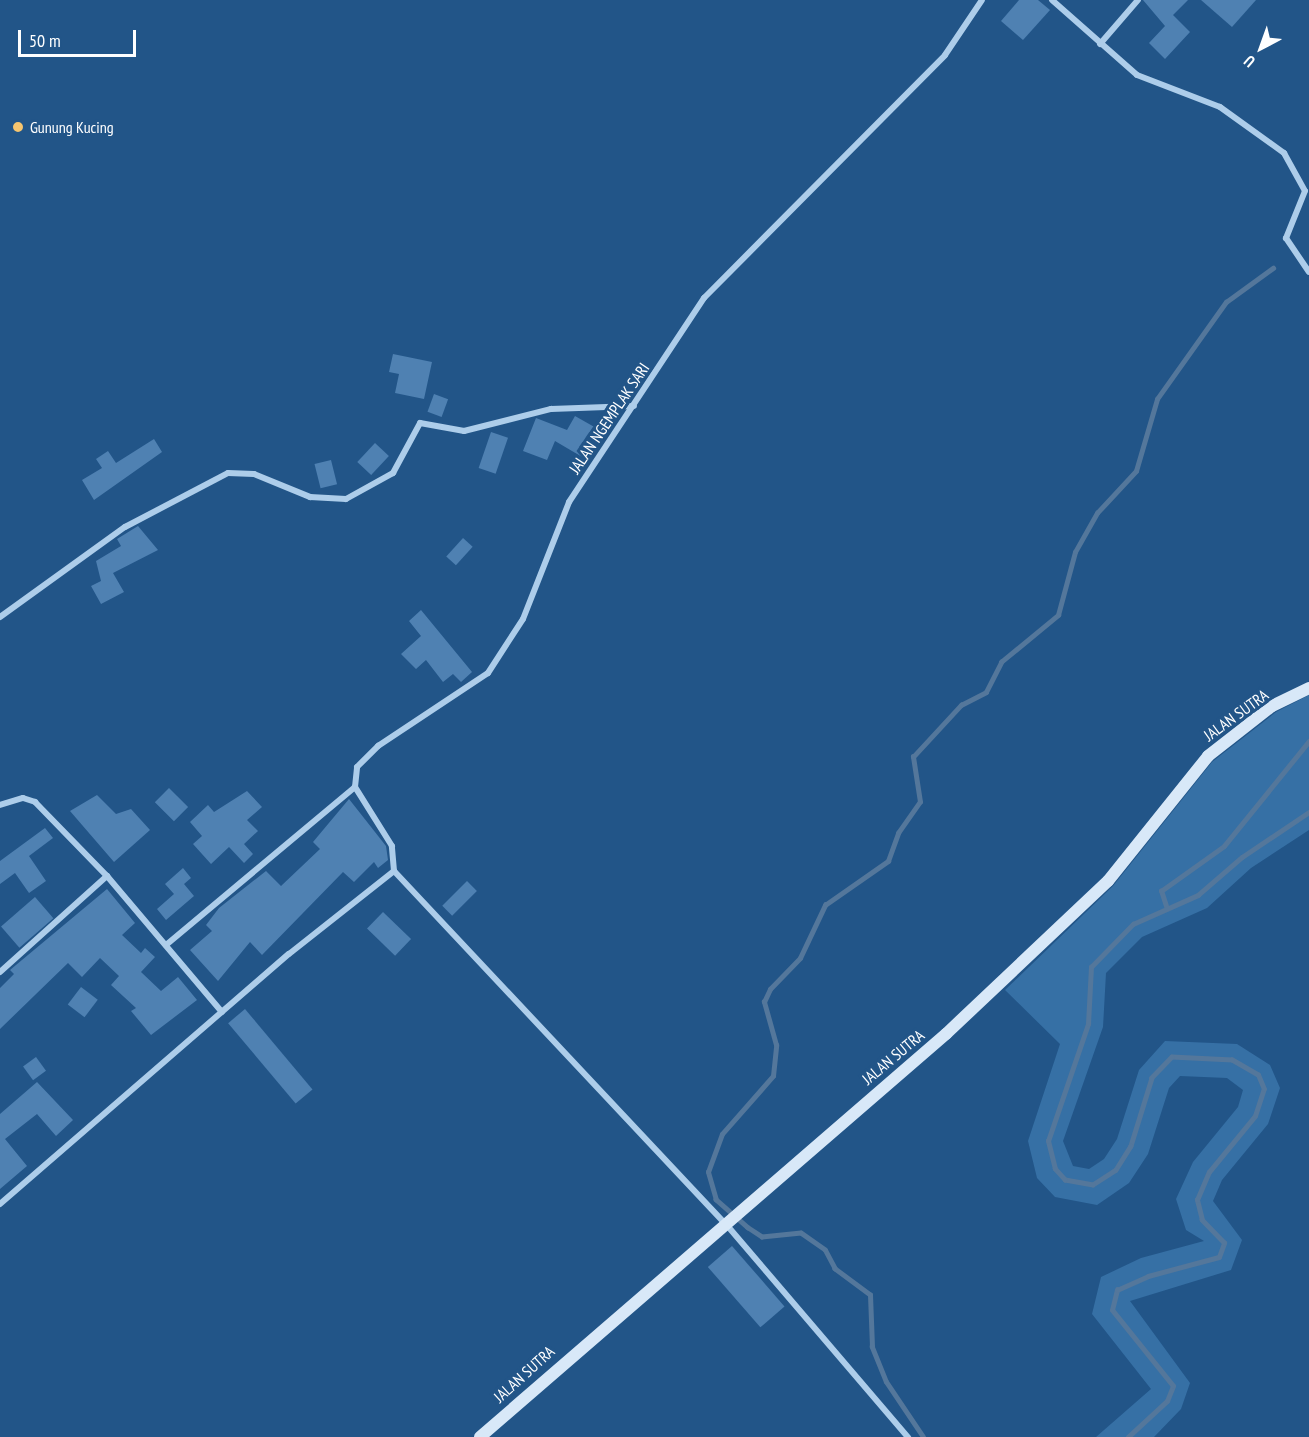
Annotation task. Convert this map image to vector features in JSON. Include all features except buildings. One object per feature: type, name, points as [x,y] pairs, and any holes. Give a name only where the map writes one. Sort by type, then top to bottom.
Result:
[{"type":"street","name":"JALAN NGEMPLAK SARI","points":[[355,787],[363,758],[488,673],[523,619],[570,502],[718,281],[915,87],[950,48],[982,0]]},
{"type":"street","points":[[1052,0],[1137,75],[1220,107],[1284,153],[1305,191],[1286,238],[1309,272]]},
{"type":"street","points":[[1100,44],[1138,0]]},
{"type":"street","points":[[0,617],[118,531],[228,473],[254,474],[310,497],[346,499],[361,495],[393,472],[420,423],[464,431],[567,407],[634,406]]},
{"type":"street","name":"JALAN SUTRA","points":[[480,1437],[739,1210],[946,1034],[1088,901],[1208,756],[1272,706],[1309,688]]},
{"type":"street","points":[[166,945],[355,787],[392,846],[394,871],[727,1221],[908,1437]]},
{"type":"street","points":[[0,805],[22,798],[35,802],[107,876],[222,1012]]},
{"type":"street","points":[[0,1204],[222,1012],[394,871]]},
{"type":"street","points":[[0,972],[107,876]]},
{"type":"shaded area","points":[[1309,695],[1309,830],[1251,868],[1207,908],[1142,937],[1106,973],[1103,1027],[1063,1141],[1073,1166],[1089,1169],[1104,1159],[1117,1139],[1139,1070],[1165,1041],[1237,1044],[1270,1065],[1280,1088],[1268,1124],[1222,1180],[1213,1201],[1242,1240],[1231,1270],[1130,1301],[1190,1383],[1181,1409],[1154,1437],[1096,1437],[1151,1389],[1092,1314],[1101,1277],[1141,1258],[1204,1241],[1186,1230],[1176,1199],[1193,1162],[1238,1107],[1243,1090],[1227,1078],[1180,1076],[1169,1088],[1148,1154],[1129,1183],[1097,1205],[1055,1197],[1037,1178],[1028,1141],[1060,1044],[1005,990],[1113,886],[1212,762],[1276,712]]},
{"type":"waterway","points":[[923,1437],[886,1382],[872,1347],[870,1295],[835,1269],[825,1250],[801,1233],[762,1237],[748,1228],[716,1200],[708,1172],[722,1134],[773,1076],[776,1045],[764,1002],[770,989],[800,958],[825,905],[888,861],[898,833],[920,802],[913,757],[961,705],[986,692],[1001,662],[1058,615],[1075,552],[1097,513],[1136,471],[1157,399],[1226,302],[1273,268]]},
{"type":"waterway","points":[[1167,909],[1161,891],[1224,846],[1309,741]]},
{"type":"waterway","points":[[1128,1437],[1167,1401],[1173,1386],[1112,1310],[1117,1290],[1148,1276],[1219,1257],[1224,1243],[1202,1220],[1197,1200],[1209,1172],[1255,1116],[1264,1089],[1258,1075],[1232,1060],[1172,1057],[1152,1078],[1131,1146],[1116,1170],[1093,1185],[1065,1180],[1055,1169],[1048,1141],[1088,1024],[1091,967],[1133,924],[1198,895],[1242,857],[1309,812]]},
{"type":"place","name":"Gunung Kucing","points":[[18,127]]}]
